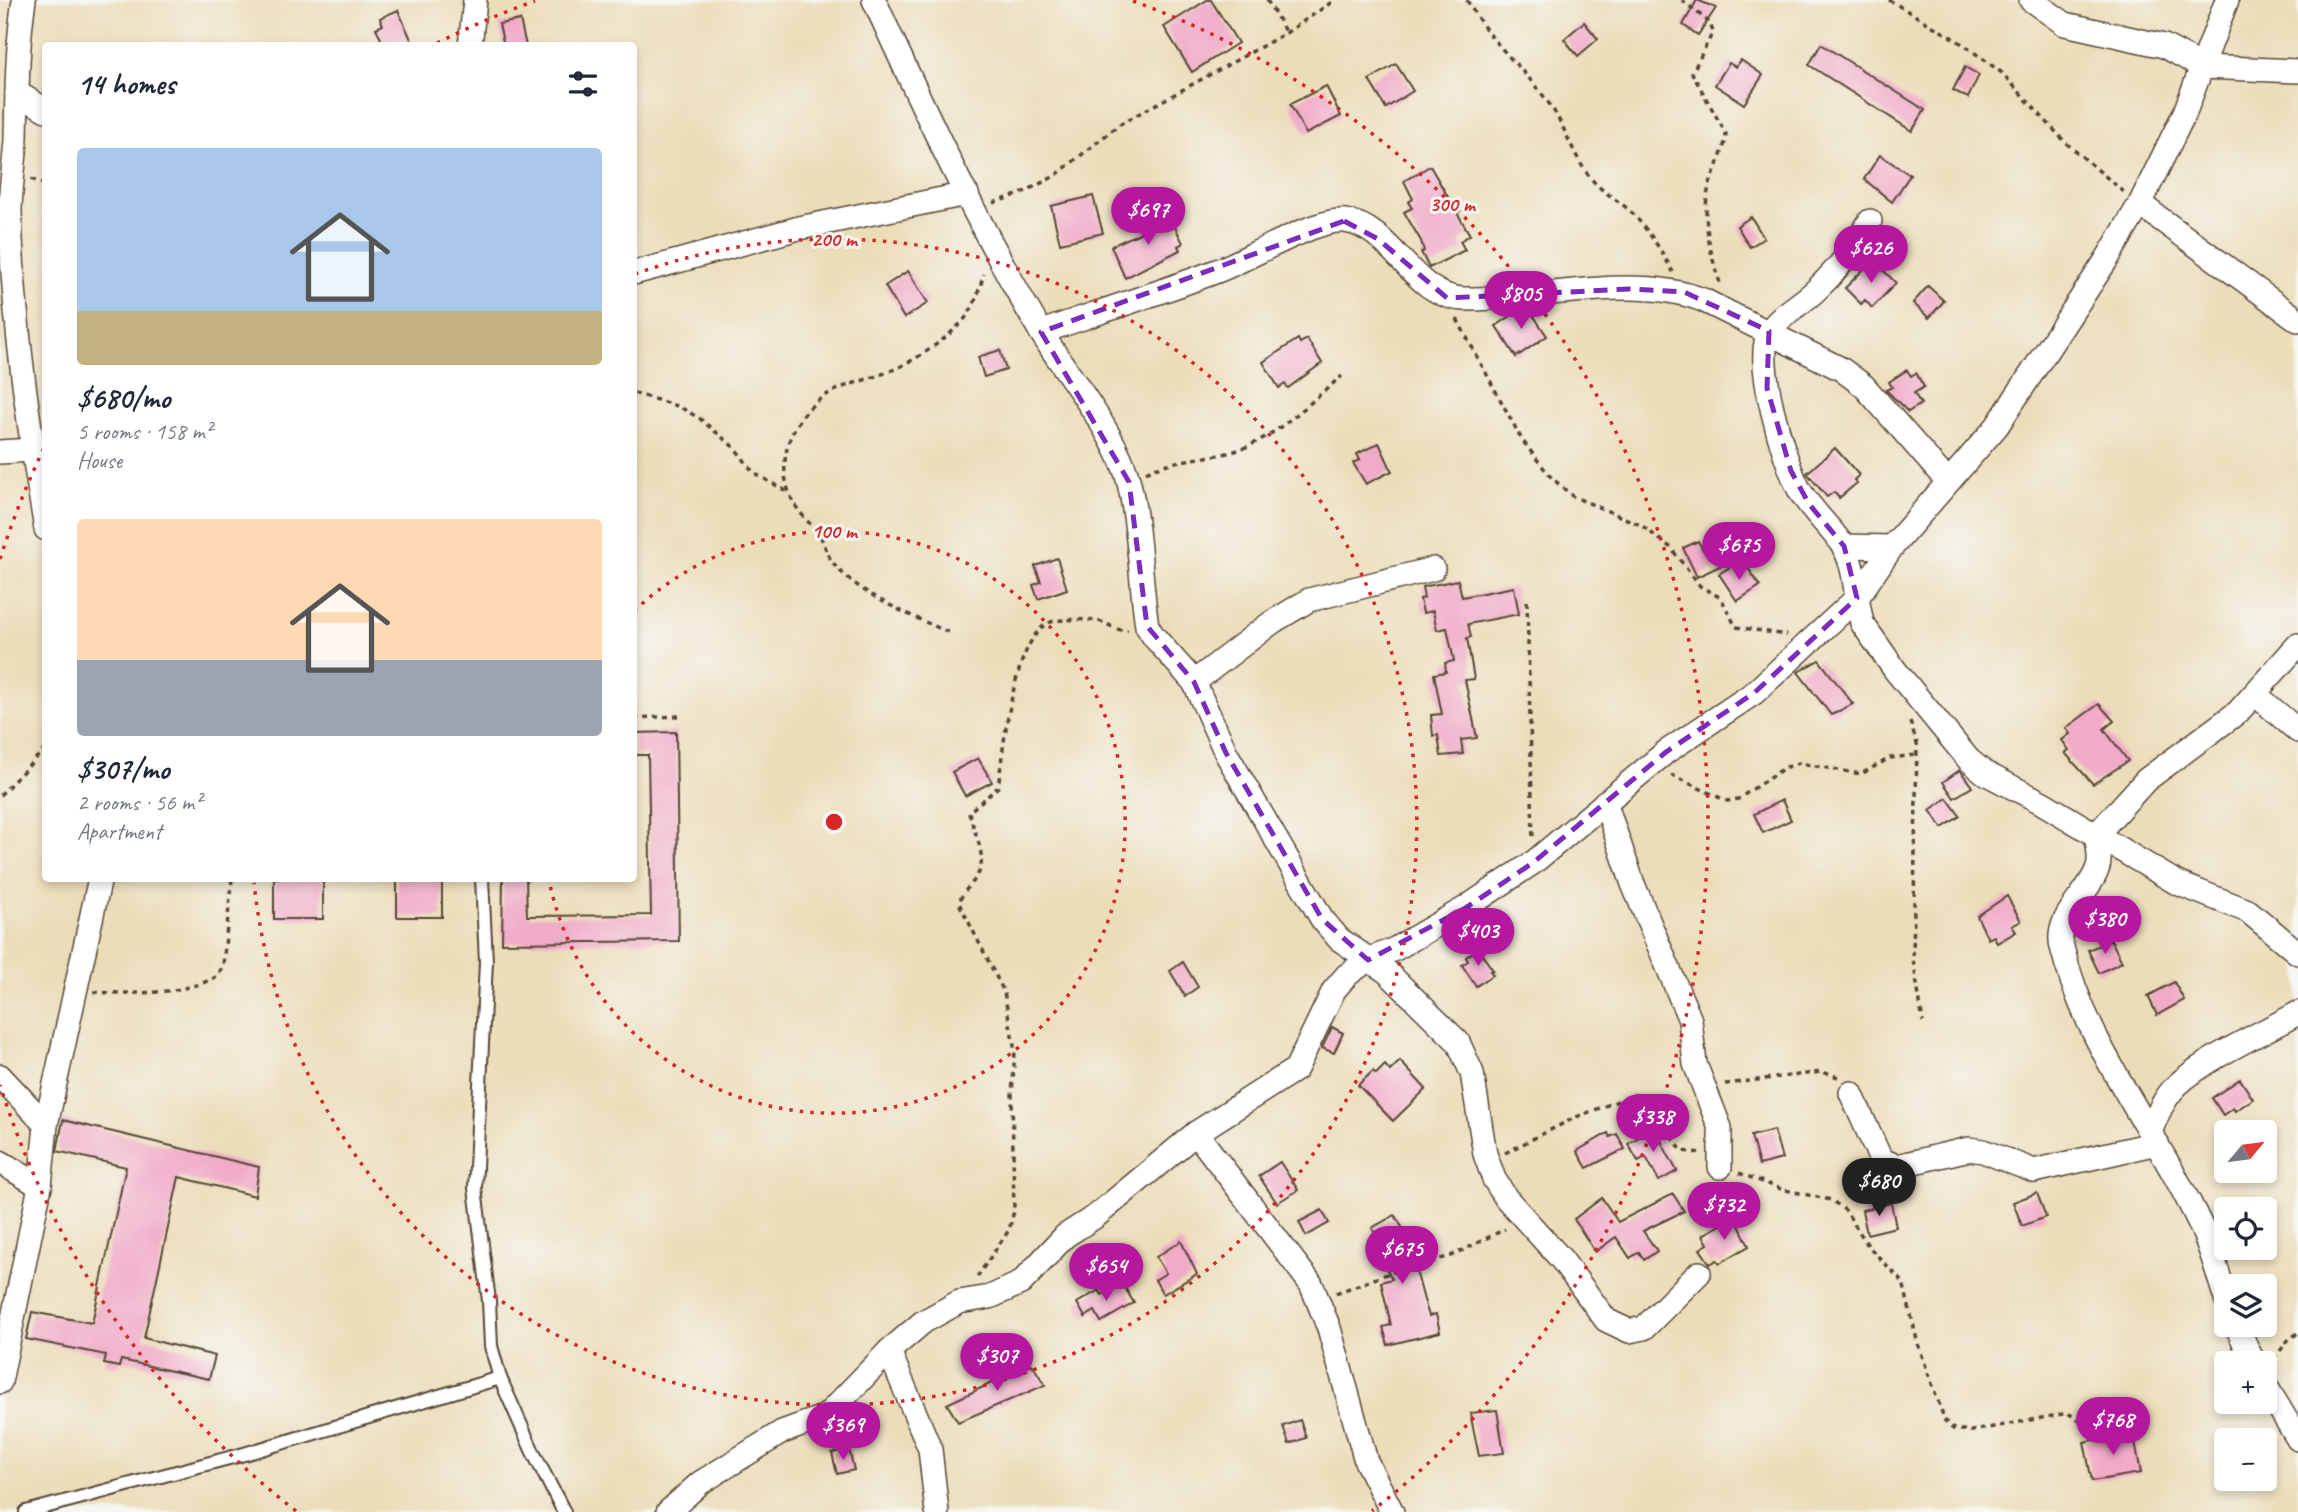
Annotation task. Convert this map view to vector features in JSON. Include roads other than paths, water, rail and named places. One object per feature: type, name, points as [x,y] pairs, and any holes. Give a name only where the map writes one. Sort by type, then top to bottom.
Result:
[{"type":"street","points":[[24,0],[15,168],[10,208],[19,342],[38,447],[42,488]]},
{"type":"street","points":[[470,42],[475,0]]},
{"type":"street","points":[[874,0],[994,245],[1041,332],[1105,432],[1129,482],[1147,626],[1153,637],[1194,682],[1232,764],[1322,919],[1339,939],[1387,972],[1458,1042],[1472,1073],[1488,1162],[1506,1198],[1549,1243],[1606,1320],[1629,1331],[1644,1328],[1699,1273]]},
{"type":"street","points":[[2031,0],[2065,23],[2164,46],[2203,66],[2298,71]]},
{"type":"street","points":[[668,1512],[700,1483],[782,1432],[826,1416],[908,1333],[959,1302],[990,1297],[1021,1283],[1065,1236],[1096,1216],[1196,1133],[1296,1069],[1334,990],[1348,975],[1368,960],[1395,949],[1464,909],[1534,862],[1638,773],[1699,729],[1730,712],[1857,598],[1892,547],[1997,426],[2140,204],[2185,112],[2227,0]]},
{"type":"street","points":[[17,93],[42,108]]},
{"type":"street","points":[[637,272],[799,228],[972,202]]},
{"type":"street","points":[[2140,204],[2298,320]]},
{"type":"street","points":[[1870,220],[1854,250],[1818,289],[1769,331],[1765,370],[1767,388],[1791,471],[1809,504],[1844,546],[1852,564],[1862,623],[1969,760],[2000,783],[2041,802],[2177,883],[2248,911],[2298,953]]},
{"type":"street","points":[[1041,332],[1219,271],[1305,232],[1344,221],[1359,225],[1378,239],[1421,280],[1447,298],[1489,299],[1629,289],[1684,292],[1769,331],[1841,369],[1864,386],[1948,482]]},
{"type":"street","points":[[0,452],[38,447]]},
{"type":"street","points":[[1844,546],[1892,547]]},
{"type":"street","points":[[1194,682],[1271,623],[1309,600],[1433,569]]},
{"type":"street","points":[[2096,835],[2146,780],[2223,725],[2255,694],[2298,645]]},
{"type":"street","points":[[2255,694],[2298,731]]},
{"type":"street","points":[[1605,802],[1633,884],[1690,1020],[1695,1064],[1720,1128],[1720,1167]]},
{"type":"street","points":[[2096,835],[2100,855],[2097,871],[2066,920],[2061,931],[2061,943],[2106,1061],[2153,1137],[2200,1223],[2217,1274]]},
{"type":"street","points":[[0,1382],[40,1186],[46,1125],[99,882]]},
{"type":"street","points":[[2153,1137],[2164,1103],[2176,1086],[2194,1072],[2298,1013]]},
{"type":"street","points":[[0,1076],[46,1125]]},
{"type":"street","points":[[1851,1093],[1881,1160],[1887,1165],[1897,1166],[1969,1149],[1983,1151],[2034,1171],[2153,1137]]},
{"type":"street","points":[[1196,1133],[1297,1261],[1320,1304],[1366,1461],[1392,1512]]},
{"type":"street","points":[[0,1162],[40,1186]]},
{"type":"street","points":[[888,1351],[930,1448],[937,1512]]},
{"type":"street","points":[[2277,1404],[2298,1439]]},
{"type":"lane","points":[[482,882],[485,962],[475,1188],[489,1301],[491,1346],[500,1377],[533,1452],[564,1512]]},
{"type":"lane","points":[[26,1512],[244,1454],[500,1377]]}]
